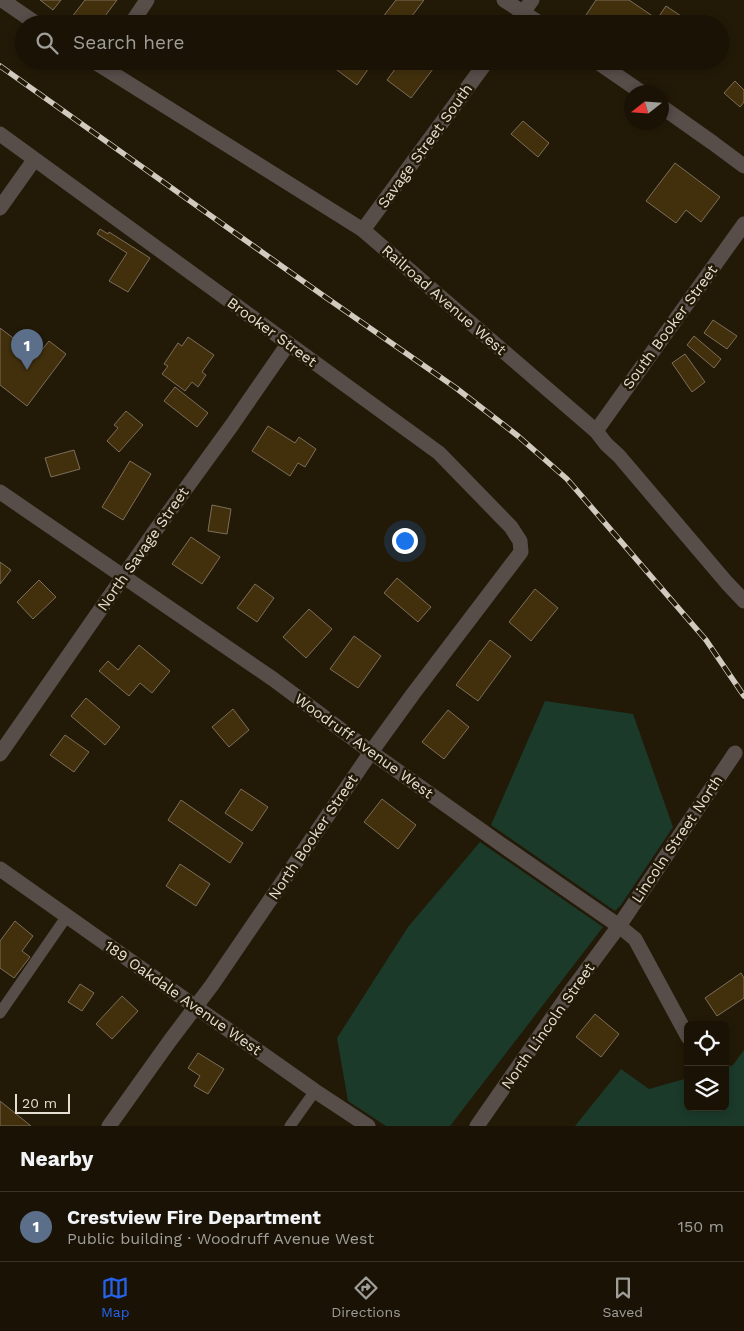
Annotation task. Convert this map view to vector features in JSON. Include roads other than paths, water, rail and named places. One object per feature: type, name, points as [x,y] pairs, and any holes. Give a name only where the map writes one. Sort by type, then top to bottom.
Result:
[{"type":"street","points":[[2,0],[24,15]]},
{"type":"street","points":[[137,15],[147,0]]},
{"type":"street","points":[[504,0],[524,12]]},
{"type":"street","name":"Railroad Avenue West","points":[[112,70],[363,230],[596,431],[726,583],[744,601]]},
{"type":"street","name":"Savage Street South","points":[[363,230],[480,70]]},
{"type":"street","points":[[609,70],[631,85]]},
{"type":"street","points":[[669,112],[744,166]]},
{"type":"street","name":"Brooker Street","points":[[2,140],[34,160],[439,453],[511,527],[520,541],[521,552]]},
{"type":"street","points":[[0,208],[34,160]]},
{"type":"street","name":"South Booker Street","points":[[596,431],[744,224]]},
{"type":"street","name":"North Savage Street","points":[[0,754],[288,344]]},
{"type":"street","name":"Woodruff Avenue West","points":[[0,492],[273,679],[371,752],[619,926],[635,939],[684,1030]]},
{"type":"street","name":"North Booker Street","points":[[109,1126],[212,985],[371,752],[521,552]]},
{"type":"street","name":"Lincoln Street North","points":[[619,926],[735,753]]},
{"type":"street","name":"189 Oakdale Avenue West","points":[[0,869],[315,1091],[368,1126]]},
{"type":"street","name":"North Lincoln Street","points":[[477,1126],[568,995],[619,926]]},
{"type":"lane","points":[[0,1013],[67,916]]},
{"type":"lane","points":[[290,1126],[315,1091]]},
{"type":"railway","points":[[0,66],[456,388],[518,436],[567,479],[706,640],[744,696]]},
{"type":"place","name":"Crestview Fire Department","points":[[27,370]]}]
